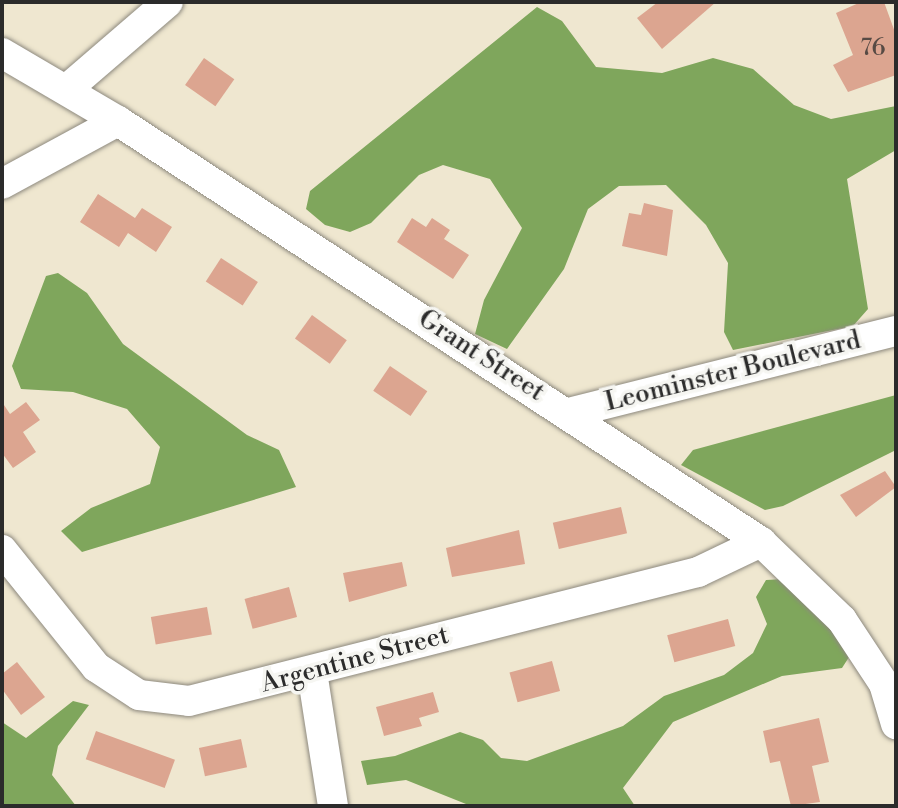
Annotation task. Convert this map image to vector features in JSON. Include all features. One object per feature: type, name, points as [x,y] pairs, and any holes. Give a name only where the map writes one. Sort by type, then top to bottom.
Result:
[{"type":"street","points":[[67,89],[168,2]]},
{"type":"street","name":"Grant Street","points":[[2,54],[67,89],[118,121],[569,413],[761,542],[842,620],[890,680],[896,724]]},
{"type":"street","points":[[2,184],[118,121]]},
{"type":"street","name":"Leominster Boulevard","points":[[569,413],[896,331]]},
{"type":"street","name":"Argentine Street","points":[[2,550],[96,667],[139,695],[189,702],[698,572],[761,542]]},
{"type":"street","points":[[312,672],[333,806]]},
{"type":"green space","points":[[537,7],[562,21],[596,67],[662,73],[713,58],[753,69],[794,105],[831,119],[896,106],[896,150],[847,179],[868,309],[853,326],[733,350],[724,332],[728,263],[706,225],[666,185],[619,186],[588,209],[564,269],[507,349],[475,334],[484,300],[522,228],[490,179],[443,165],[419,175],[371,223],[350,232],[325,225],[306,209],[310,191]]},
{"type":"green space","points":[[58,273],[87,293],[123,344],[247,435],[279,450],[296,487],[82,552],[61,531],[91,508],[150,484],[160,447],[127,409],[73,392],[21,389],[12,366],[46,276]]},
{"type":"green space","points":[[896,395],[896,450],[783,506],[765,510],[681,465],[693,450]]},
{"type":"green space","points":[[785,579],[825,612],[851,654],[842,668],[782,676],[673,722],[623,788],[635,806],[471,806],[406,780],[367,785],[361,761],[395,756],[460,732],[483,740],[501,758],[527,761],[623,726],[664,696],[724,675],[753,653],[767,624],[756,597],[766,580]]},
{"type":"green space","points":[[73,701],[89,705],[58,746],[52,775],[76,806],[2,806],[2,722],[26,738]]},
{"type":"building","points":[[658,2],[716,2],[662,49],[637,18]]},
{"type":"building","points":[[861,2],[884,2],[896,35],[896,75],[848,92],[833,65],[853,55],[836,13]]},
{"type":"building","points":[[204,58],[234,79],[215,106],[185,85]]},
{"type":"building","points":[[98,194],[135,218],[142,208],[172,227],[156,252],[128,233],[119,247],[80,222]]},
{"type":"building","points":[[644,203],[673,210],[667,256],[622,246],[629,213],[641,215]]},
{"type":"building","points":[[412,218],[426,227],[432,218],[450,230],[444,239],[469,255],[453,279],[397,242]]},
{"type":"building","points":[[221,258],[258,282],[243,305],[206,281]]},
{"type":"building","points":[[312,315],[347,340],[330,364],[295,338]]},
{"type":"building","points":[[390,366],[427,391],[411,416],[373,391]]},
{"type":"building","points":[[2,402],[10,414],[26,402],[40,420],[23,432],[36,452],[13,468],[2,453]]},
{"type":"building","points":[[885,471],[896,487],[856,517],[840,495]]},
{"type":"building","points":[[621,507],[627,533],[559,549],[553,523]]},
{"type":"building","points":[[519,530],[525,564],[452,577],[446,548]]},
{"type":"building","points":[[402,562],[407,586],[349,602],[343,573]]},
{"type":"building","points":[[289,587],[297,617],[253,629],[245,599]]},
{"type":"building","points":[[207,607],[212,635],[156,644],[151,617]]},
{"type":"building","points":[[728,619],[735,646],[674,662],[667,635]]},
{"type":"building","points":[[552,661],[560,691],[518,702],[509,672]]},
{"type":"building","points":[[17,662],[45,697],[21,715],[2,689],[2,674]]},
{"type":"building","points":[[433,692],[439,712],[419,718],[422,726],[384,736],[376,707]]},
{"type":"building","points":[[819,718],[829,762],[812,766],[820,802],[791,806],[780,761],[770,763],[763,731]]},
{"type":"building","points":[[96,731],[175,760],[165,788],[86,759]]},
{"type":"building","points":[[241,739],[247,767],[205,776],[199,748]]}]
